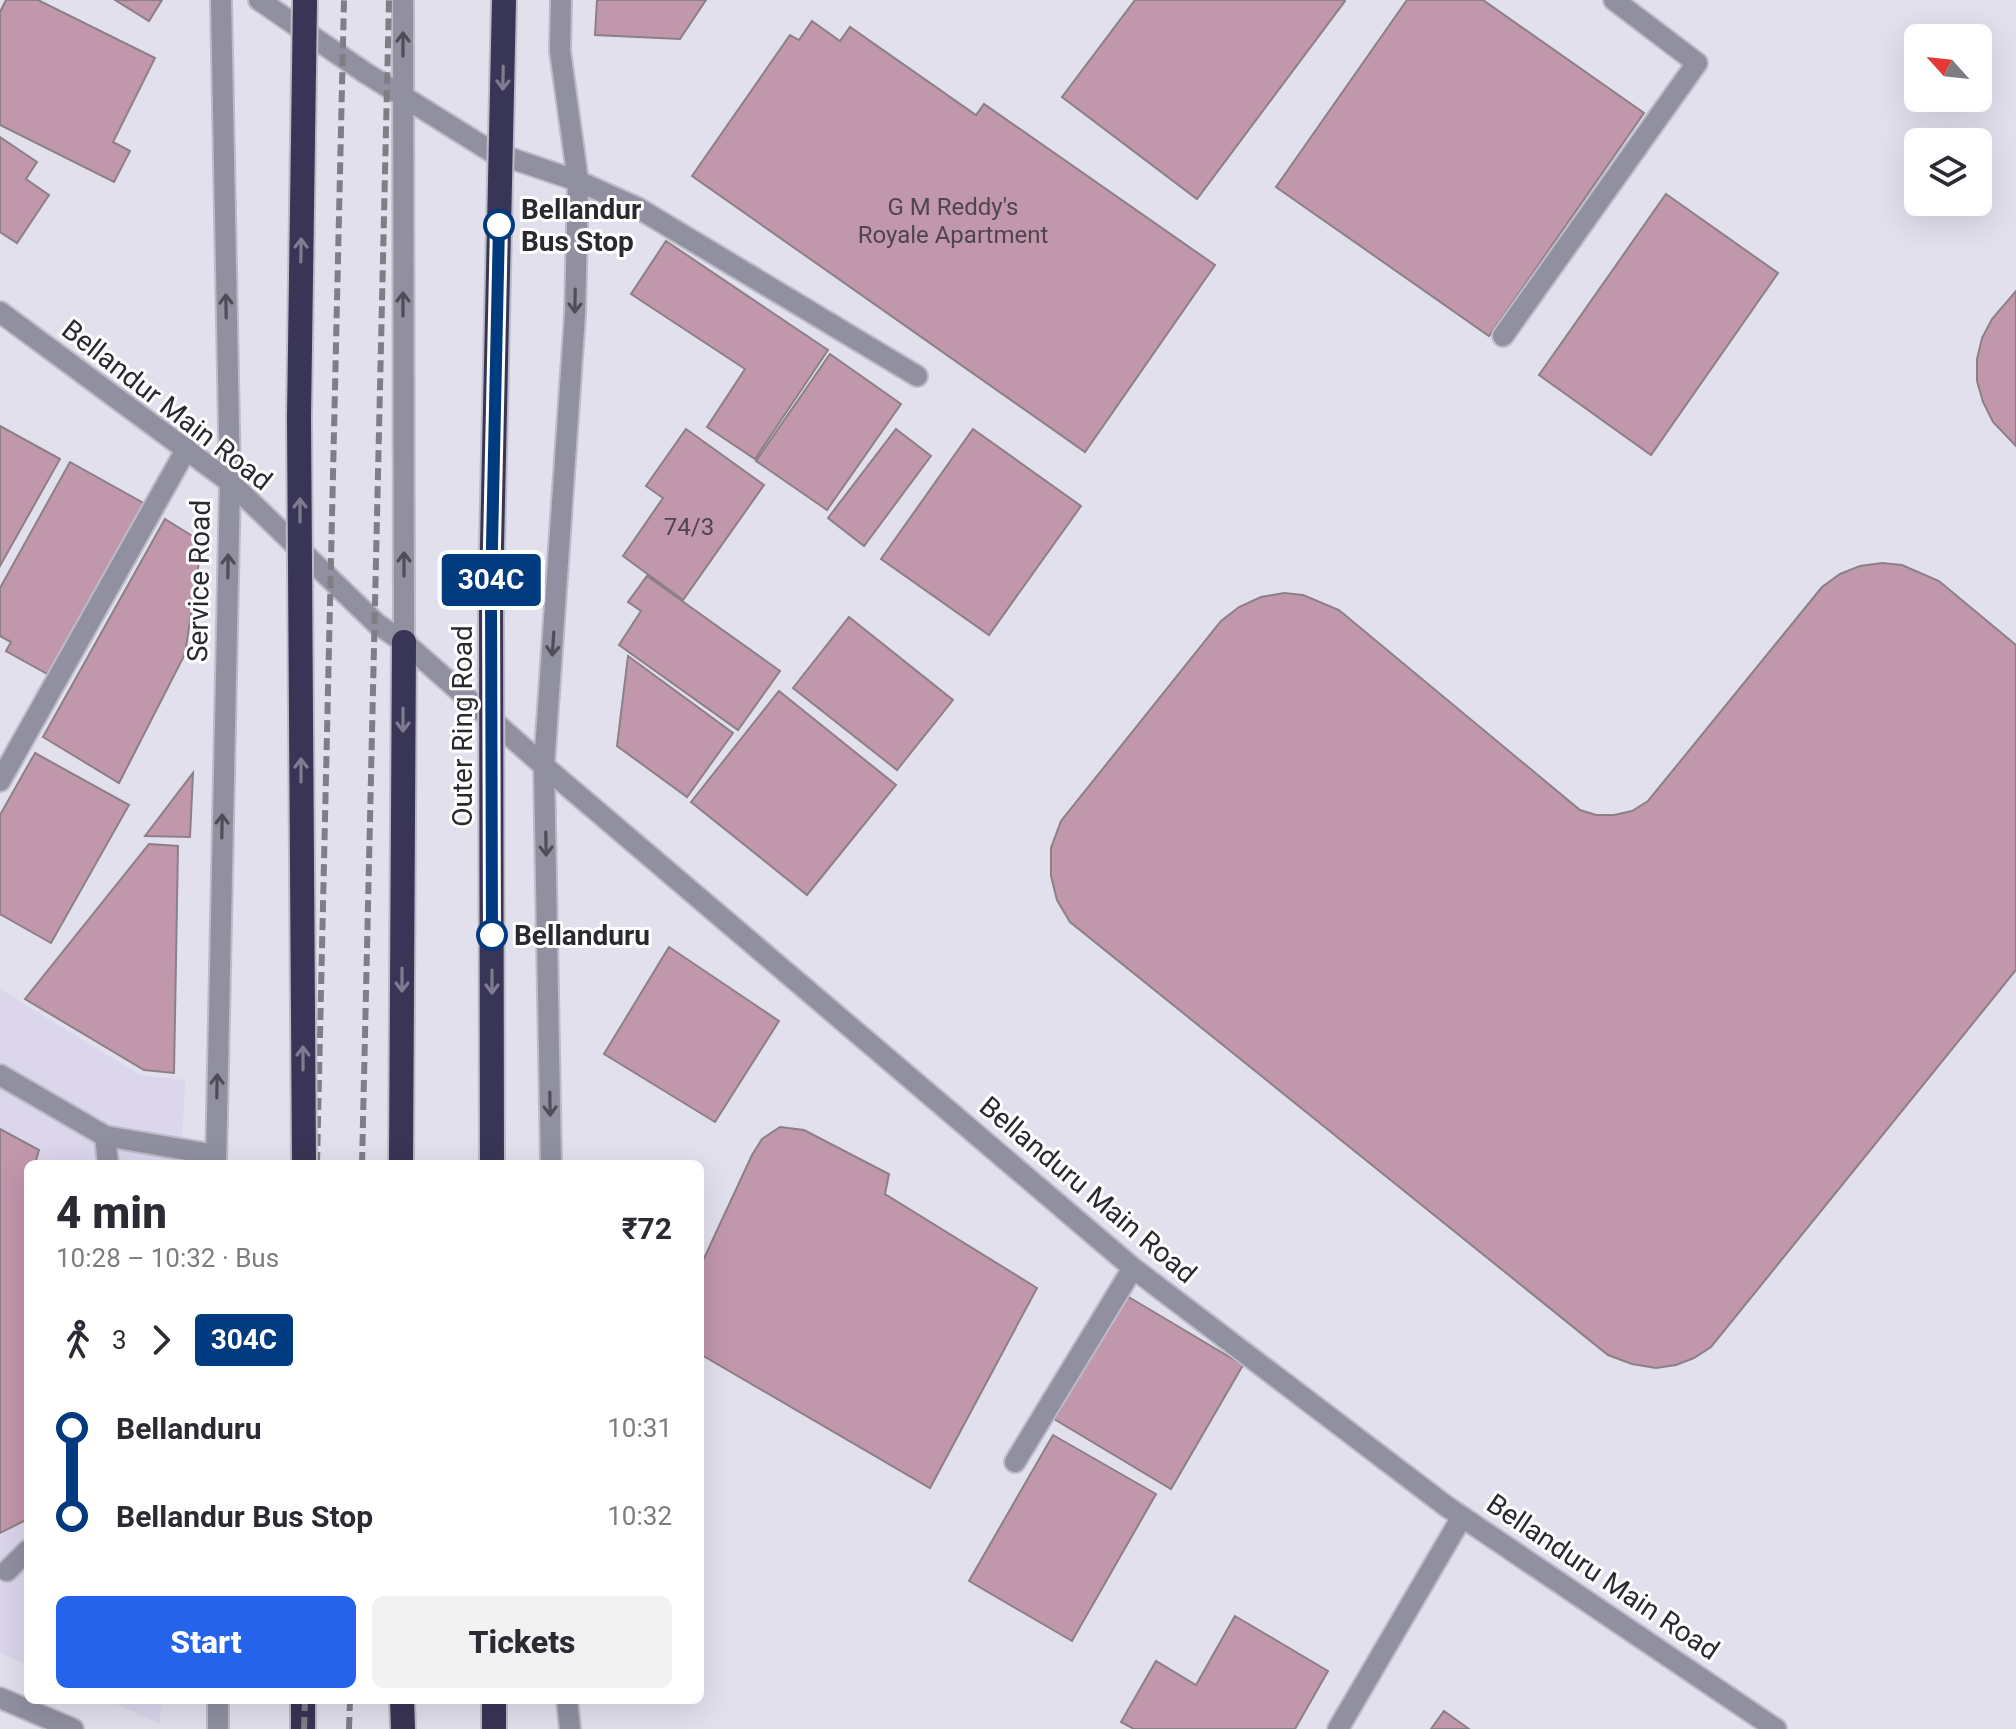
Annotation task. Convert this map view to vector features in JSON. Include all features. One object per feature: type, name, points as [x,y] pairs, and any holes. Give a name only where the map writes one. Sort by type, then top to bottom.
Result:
[{"type":"highway","points":[[304,1160],[299,417],[305,0]]},
{"type":"highway","name":"Outer Ring Road","points":[[492,1160],[491,591],[504,0]]},
{"type":"highway","points":[[401,1160],[404,642]]},
{"type":"highway","points":[[303,1704],[303,1729]]},
{"type":"highway","points":[[402,1704],[403,1729]]},
{"type":"highway","points":[[494,1704],[494,1729]]},
{"type":"street","name":"Service Road","points":[[216,1160],[230,482],[221,0]]},
{"type":"street","points":[[259,0],[352,64],[492,152],[578,181],[638,208],[917,376]]},
{"type":"street","points":[[403,0],[404,642]]},
{"type":"street","points":[[551,1160],[544,766],[575,314],[578,181],[560,51],[561,0]]},
{"type":"street","points":[[1503,336],[1697,63],[1614,0]]},
{"type":"street","name":"Bellandur Main Road","points":[[0,312],[230,482],[377,624],[404,642]]},
{"type":"street","points":[[0,781],[187,448]]},
{"type":"street","name":"Bellanduru Main Road","points":[[404,642],[544,766],[1133,1268],[1462,1517],[1776,1729]]},
{"type":"street","points":[[0,1075],[105,1136],[216,1160]]},
{"type":"street","points":[[105,1136],[108,1160]]},
{"type":"street","points":[[1015,1462],[1133,1268]]},
{"type":"street","points":[[1338,1729],[1462,1517]]},
{"type":"street","points":[[3,1570],[24,1553]]},
{"type":"street","points":[[3,1570],[24,1578]]},
{"type":"street","points":[[0,1698],[73,1729]]},
{"type":"street","points":[[218,1704],[218,1729]]},
{"type":"street","points":[[567,1704],[570,1729]]},
{"type":"shaded area","points":[[0,989],[140,1075],[185,1080],[181,1160],[24,1160],[24,1663],[0,1653]]},
{"type":"shaded area","points":[[116,1704],[161,1704],[160,1724]]},
{"type":"building","points":[[6,0],[38,0],[155,58],[113,142],[130,151],[114,182],[0,125],[0,12]]},
{"type":"building","points":[[115,0],[162,0],[149,21]]},
{"type":"building","points":[[597,0],[706,0],[680,39],[595,35]]},
{"type":"building","points":[[1135,0],[1345,1],[1197,199],[1062,97]]},
{"type":"building","points":[[1407,0],[1483,0],[1644,113],[1489,336],[1276,187]]},
{"type":"building","name":"G M Reddy's Royale Apartment","points":[[812,21],[840,41],[850,27],[976,115],[984,104],[1215,265],[1085,452],[692,176],[790,35],[799,40]]},
{"type":"building","points":[[0,137],[37,162],[26,179],[49,195],[17,243],[0,232]]},
{"type":"building","points":[[1666,194],[1778,273],[1651,455],[1539,375]]},
{"type":"building","points":[[666,241],[828,350],[755,459],[707,427],[745,369],[631,294]]},
{"type":"building","points":[[2016,291],[2016,446],[1993,422],[1983,402],[1977,381],[1977,359],[1982,338],[1992,319]]},
{"type":"building","points":[[830,354],[901,404],[827,510],[756,461]]},
{"type":"building","points":[[0,426],[60,459],[0,566]]},
{"type":"building","points":[[686,429],[764,485],[683,600],[623,556],[663,498],[646,486]]},
{"type":"building","points":[[896,429],[931,456],[864,546],[828,518]]},
{"type":"building","points":[[973,429],[1081,506],[989,635],[881,559]]},
{"type":"building","points":[[70,462],[145,504],[49,675],[6,651],[11,642],[0,636],[0,588]]},
{"type":"building","points":[[165,519],[202,542],[185,654],[119,783],[43,737]]},
{"type":"building","points":[[1882,563],[1902,565],[1939,581],[2016,645],[2016,970],[1711,1347],[1694,1358],[1656,1368],[1632,1364],[1608,1355],[1070,922],[1057,900],[1051,876],[1051,848],[1061,821],[1221,621],[1239,607],[1261,597],[1284,593],[1303,595],[1339,610],[1580,810],[1596,815],[1614,815],[1632,811],[1648,801],[1822,587],[1840,574],[1860,566]]},
{"type":"building","points":[[647,576],[780,671],[738,730],[619,645],[641,611],[628,602]]},
{"type":"building","points":[[849,617],[953,700],[897,770],[793,688]]},
{"type":"building","points":[[628,656],[733,733],[687,797],[617,746]]},
{"type":"building","points":[[779,691],[896,785],[807,895],[691,802]]},
{"type":"building","points":[[35,753],[129,805],[51,943],[0,914],[0,815]]},
{"type":"building","points":[[193,773],[190,837],[145,836]]},
{"type":"building","points":[[149,844],[178,846],[174,1073],[144,1070],[25,999]]},
{"type":"building","points":[[669,947],[779,1021],[715,1122],[604,1054]]},
{"type":"building","points":[[780,1127],[804,1130],[889,1174],[885,1194],[1037,1288],[930,1488],[704,1356],[704,1258],[762,1139]]},
{"type":"building","points":[[0,1129],[39,1150],[36,1160],[24,1160],[24,1521],[0,1533]]},
{"type":"building","points":[[1127,1296],[1243,1365],[1171,1489],[1054,1419]]},
{"type":"building","points":[[1053,1435],[1156,1494],[1072,1641],[969,1581]]},
{"type":"building","points":[[1235,1616],[1328,1671],[1295,1729],[1134,1729],[1121,1722],[1156,1661],[1196,1685]]},
{"type":"building","points":[[1444,1711],[1469,1729],[1431,1729]]},
{"type":"railway","points":[[317,1160],[344,0]]},
{"type":"railway","points":[[362,1160],[389,0]]},
{"type":"railway","points":[[304,1729],[305,1704]]},
{"type":"railway","points":[[349,1729],[350,1704]]},
{"type":"bus line","name":"304C","points":[[492,935],[491,591],[499,225]]},
{"type":"place","name":"Bellandur Bus Stop","points":[[499,225]]},
{"type":"place","name":"Bellanduru","points":[[492,935]]}]
